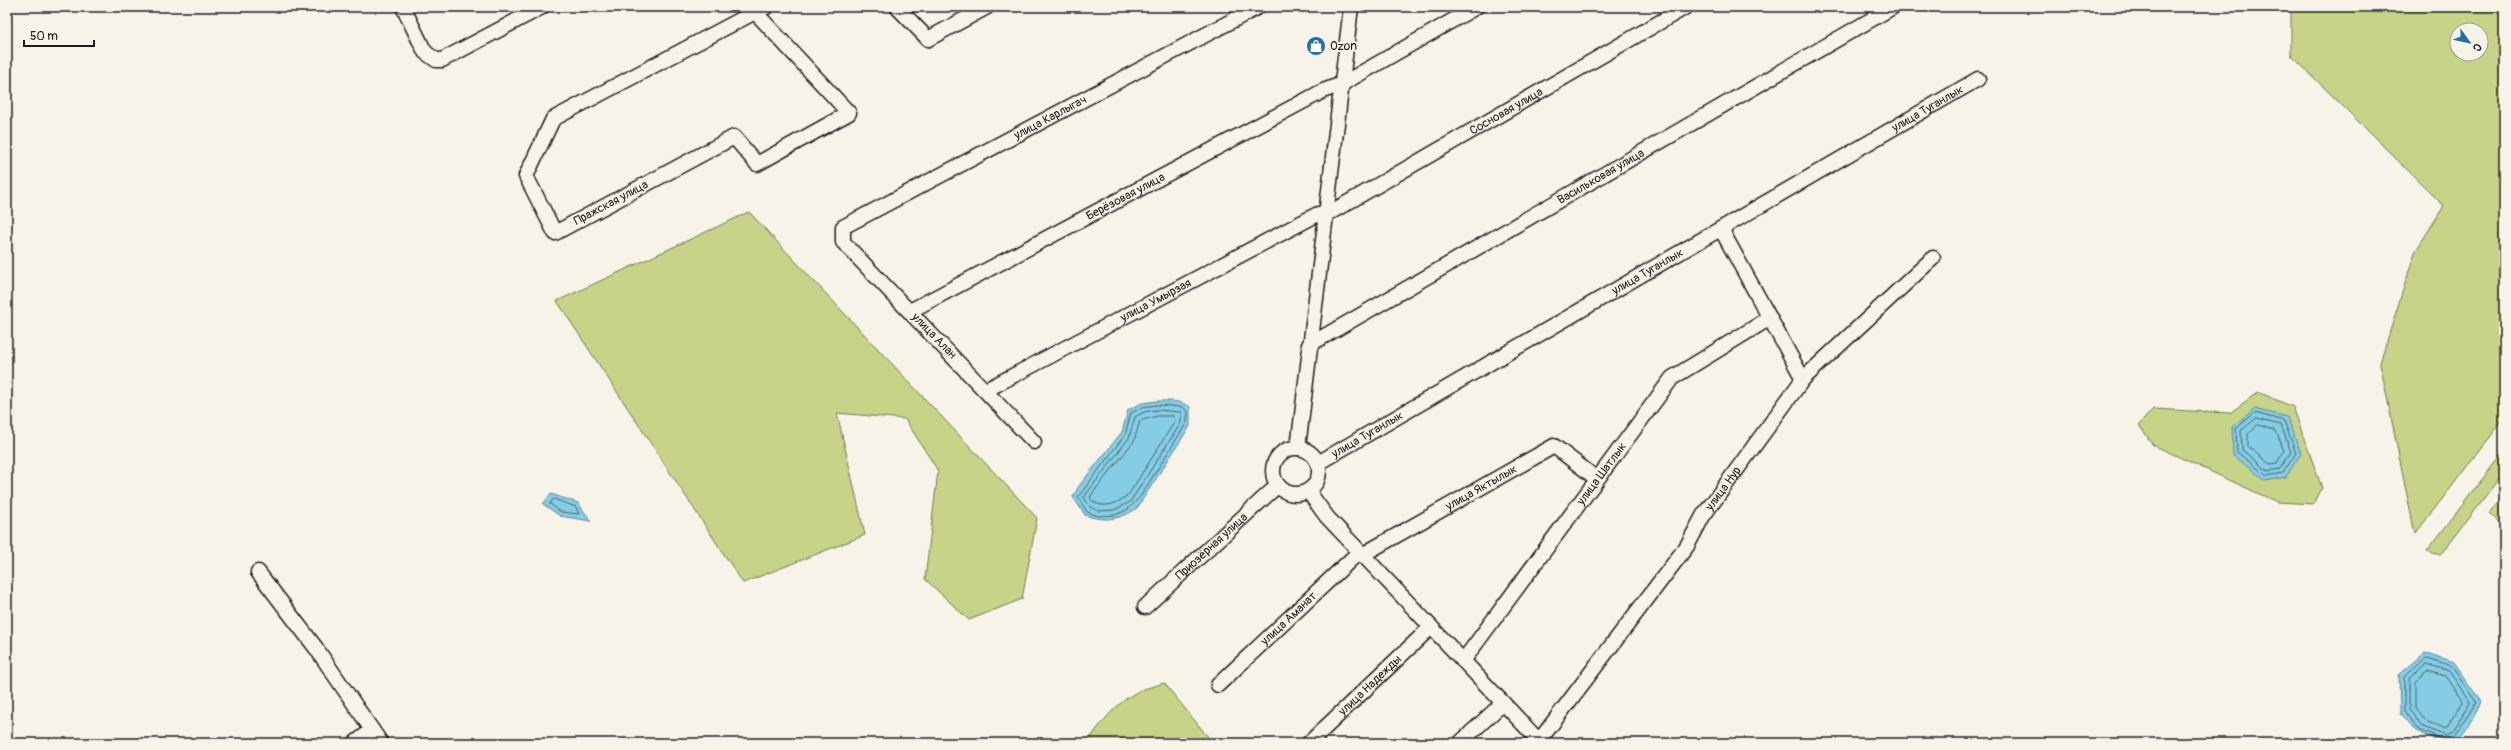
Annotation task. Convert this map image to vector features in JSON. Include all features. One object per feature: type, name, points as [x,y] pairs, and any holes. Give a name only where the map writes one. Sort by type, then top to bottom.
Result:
[{"type":"street","points":[[403,7],[425,52],[429,57],[436,60],[442,60],[542,7]]},
{"type":"street","points":[[897,7],[928,39],[987,7]]},
{"type":"street","name":"улица Карлыгач","points":[[843,227],[1258,7]]},
{"type":"street","points":[[1298,448],[1309,346],[1351,7]]},
{"type":"street","name":"Берёзовая улица","points":[[910,311],[1322,91],[1342,84],[1476,7]]},
{"type":"street","name":"Сосновая улица","points":[[1326,212],[1334,211],[1686,7]]},
{"type":"street","name":"Васильковая улица","points":[[1309,346],[1893,7]]},
{"type":"street","name":"Пражская улица","points":[[757,9],[849,113],[758,164],[734,137],[555,233],[526,176],[553,119],[757,9]]},
{"type":"street","name":"улица Туганлык","points":[[1318,463],[1978,79]]},
{"type":"street","name":"улица Умырзая","points":[[986,390],[1310,217],[1326,212]]},
{"type":"street","name":"улица Алан","points":[[843,227],[843,242],[986,390],[1034,442]]},
{"type":"street","points":[[1721,229],[1803,379]]},
{"type":"street","name":"улица Нур","points":[[1540,742],[1687,546],[1703,516],[1803,379],[1932,258]]},
{"type":"street","name":"улица Шатлык","points":[[1463,661],[1672,378],[1770,318]]},
{"type":"street","name":"улица Яктылык","points":[[1361,553],[1554,446],[1598,479]]},
{"type":"street","points":[[1298,448],[1308,451],[1318,463],[1319,476],[1315,484],[1308,491],[1292,494],[1278,485],[1274,477],[1276,460],[1286,451],[1298,448]]},
{"type":"street","name":"Приозёрная улица","points":[[1145,607],[1278,485]]},
{"type":"street","points":[[1308,491],[1327,517],[1540,742]]},
{"type":"street","name":"улица Аманат","points":[[1218,685],[1361,553]]},
{"type":"street","points":[[258,572],[316,648],[381,743]]},
{"type":"street","name":"улица Надежды","points":[[1309,743],[1431,627]]},
{"type":"street","points":[[1460,743],[1503,703]]},
{"type":"street","points":[[355,743],[372,730]]},
{"type":"green space","points":[[2291,7],[2497,7],[2504,13],[2504,419],[2415,534],[2380,363],[2415,252],[2444,206],[2291,55]]},
{"type":"green space","points":[[749,212],[1037,518],[1022,599],[969,620],[925,579],[938,471],[905,419],[837,413],[865,535],[743,583],[557,301]]},
{"type":"green space","points":[[2258,392],[2293,407],[2322,488],[2314,504],[2277,502],[2153,445],[2139,425],[2153,409],[2230,413]]},
{"type":"green space","points":[[2504,451],[2504,472],[2440,555],[2427,551]]},
{"type":"green space","points":[[2504,495],[2504,527],[2490,514]]},
{"type":"green space","points":[[1164,683],[1213,743],[1087,743],[1097,729],[1122,702],[1140,691]]},
{"type":"water","points":[[1157,401],[1178,402],[1190,407],[1190,426],[1137,508],[1131,512],[1112,519],[1099,519],[1085,515],[1073,497],[1079,486],[1122,432],[1128,410],[1142,403]]},
{"type":"water","points":[[2254,409],[2287,417],[2301,453],[2286,477],[2266,481],[2233,455],[2232,427]]},
{"type":"water","points":[[551,494],[578,503],[591,521],[560,516],[543,504]]},
{"type":"water","points":[[2425,653],[2454,663],[2481,702],[2461,736],[2450,742],[2434,740],[2426,736],[2400,714],[2399,675]]},
{"type":"place","name":"Ozon","points":[[1316,46]]}]
